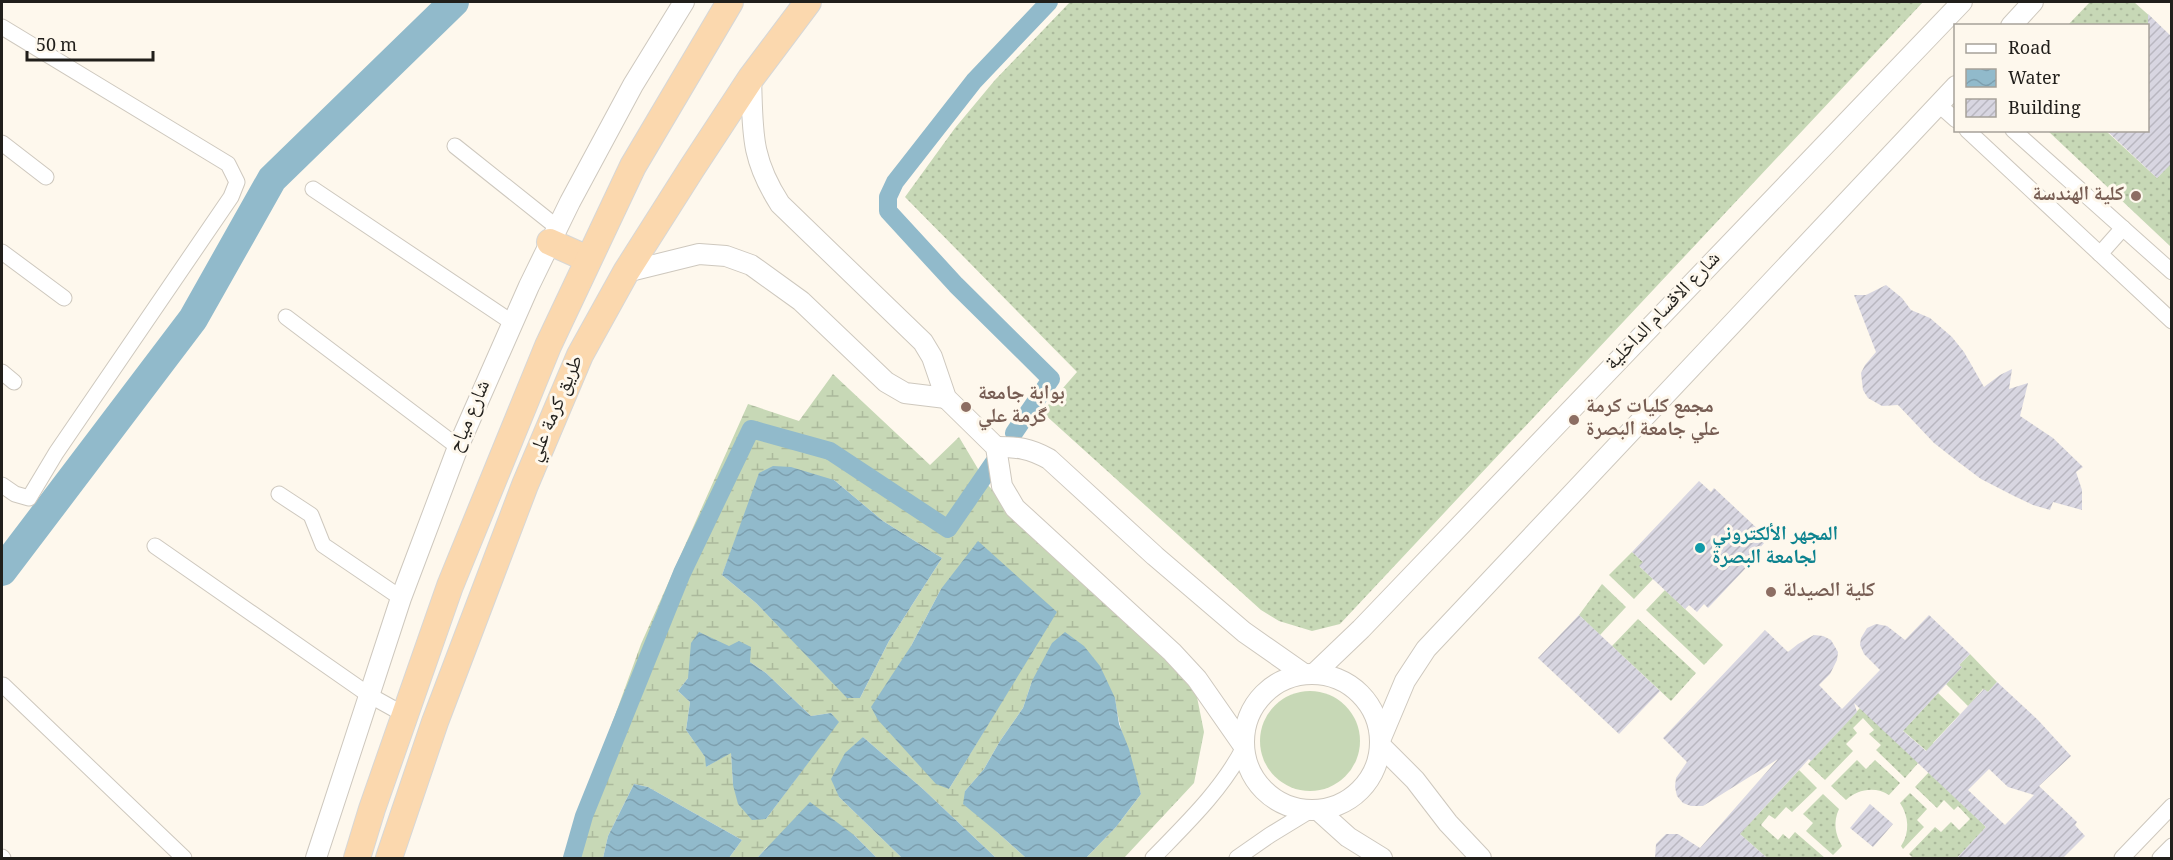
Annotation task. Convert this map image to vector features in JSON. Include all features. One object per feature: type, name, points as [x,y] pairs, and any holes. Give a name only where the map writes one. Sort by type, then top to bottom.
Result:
[{"type":"highway","name":"طريق كرمة علي","points":[[357,858],[450,586],[548,346],[633,166],[730,2]]},
{"type":"highway","name":"طريق كرمة علي","points":[[389,858],[435,722],[525,484],[580,355],[626,272],[751,78],[808,2]]},
{"type":"highway","points":[[554,235],[588,259]]},
{"type":"street","name":"شارع مياح","points":[[316,858],[401,598],[458,447],[554,235],[601,143],[684,2]]},
{"type":"street","name":"شارع الاقسام الداخلية","points":[[1309,674],[1361,629],[1962,2]]},
{"type":"street","points":[[2013,24],[2033,2]]},
{"type":"street","points":[[2,27],[228,164],[237,182],[231,197],[56,453],[29,498],[15,494],[2,485]]},
{"type":"street","points":[[751,78],[753,139],[758,162],[767,184],[780,204],[923,342],[932,357],[946,398],[996,447],[1002,486],[1015,508],[1172,651],[1197,679],[1243,746],[1251,773],[1261,788],[1276,800],[1293,808],[1315,810],[1337,806],[1354,796],[1368,782],[1377,765],[1381,742],[1405,681],[1426,649],[1954,88]]},
{"type":"street","points":[[1939,105],[1954,118]]},
{"type":"street","points":[[1969,132],[2172,321]]},
{"type":"street","points":[[2015,132],[2172,272]]},
{"type":"street","points":[[2,143],[46,177]]},
{"type":"street","points":[[455,146],[554,235]]},
{"type":"street","points":[[313,189],[513,323]]},
{"type":"street","points":[[2100,254],[2123,228]]},
{"type":"street","points":[[2,252],[64,298]]},
{"type":"street","points":[[626,272],[699,254],[726,256],[751,265],[801,301],[886,382],[905,393],[946,398]]},
{"type":"street","points":[[286,317],[458,447]]},
{"type":"street","points":[[2,372],[14,382]]},
{"type":"street","points":[[996,447],[1033,450],[1049,459],[1155,556],[1244,632],[1309,674]]},
{"type":"street","points":[[279,494],[311,515],[323,545],[401,598]]},
{"type":"street","points":[[155,546],[369,695],[405,715]]},
{"type":"street","points":[[1153,858],[1210,797],[1234,766],[1243,746],[1245,724],[1253,706],[1267,690],[1284,679],[1309,674],[1335,677],[1352,687],[1367,701],[1376,718],[1381,742],[1415,780],[1448,823],[1481,858]]},
{"type":"street","points":[[3,685],[184,858]]},
{"type":"street","points":[[2122,858],[2172,806]]},
{"type":"street","points":[[1238,858],[1270,835],[1315,810]]},
{"type":"street","points":[[1315,810],[1348,837],[1382,858]]},
{"type":"street","points":[[2160,858],[2172,846]]},
{"type":"green space","points":[[1070,2],[1923,2],[1340,624],[1312,631],[1279,621],[1261,610],[1042,412],[1077,372],[905,197],[955,128],[995,80]]},
{"type":"green space","points":[[2090,2],[2134,2],[2153,19],[2148,24],[2069,24]]},
{"type":"green space","points":[[2049,132],[2107,132],[2157,178],[2171,163],[2171,247]]},
{"type":"green space","points":[[833,374],[930,465],[959,437],[987,484],[1056,559],[1161,655],[1196,692],[1204,732],[1194,783],[1124,858],[1086,858],[1116,827],[1141,794],[1115,698],[1032,681],[1023,708],[984,769],[965,791],[997,832],[1026,858],[996,858],[923,789],[863,737],[839,797],[902,858],[877,858],[854,835],[767,847],[757,858],[729,858],[742,840],[648,787],[634,784],[608,836],[603,858],[563,858],[641,644],[748,404],[799,421]],"holes":[[[834,480],[883,521],[942,558],[889,641],[860,698],[796,644],[756,603],[722,575],[751,499]],[[941,589],[1056,612],[949,789],[911,646]],[[750,662],[766,673],[811,716],[831,713],[838,722],[766,819],[733,785],[731,752],[706,767],[706,758],[686,730],[690,702],[678,691],[688,678]]]},
{"type":"green space","points":[[1632,552],[1643,562],[1640,567],[1653,579],[1634,599],[1609,575]]},
{"type":"green space","points":[[1602,584],[1626,607],[1600,635],[1579,615]]},
{"type":"green space","points":[[1665,590],[1723,645],[1704,665],[1646,610]]},
{"type":"green space","points":[[1638,619],[1696,673],[1671,701],[1612,646]]},
{"type":"green space","points":[[1970,654],[1997,682],[1988,692],[1983,689],[1968,706],[1946,684],[1962,667],[1959,665]]},
{"type":"green space","points":[[1310,691],[1329,695],[1345,706],[1356,722],[1360,741],[1356,760],[1345,776],[1329,787],[1310,791],[1291,787],[1275,776],[1264,760],[1260,741],[1264,722],[1275,706],[1291,695]]},
{"type":"green space","points":[[1938,693],[1960,714],[1933,743],[1936,747],[1929,753],[1900,728],[1911,722]]},
{"type":"green space","points":[[1860,708],[1919,762],[1905,778],[1876,750],[1881,745],[1869,734],[1874,730],[1863,718],[1853,728],[1857,733],[1846,744],[1853,751],[1825,780],[1808,764]]},
{"type":"green space","points":[[1857,760],[1866,769],[1875,760],[1900,783],[1889,795],[1878,790],[1867,790],[1856,793],[1846,800],[1831,786]]},
{"type":"green space","points":[[1799,770],[1817,788],[1792,812],[1786,807],[1775,819],[1769,815],[1761,825],[1778,840],[1783,834],[1789,839],[1795,832],[1825,858],[1767,858],[1740,834]]},
{"type":"green space","points":[[1929,772],[1986,827],[1957,858],[1913,858],[1909,854],[1935,827],[1941,832],[1951,822],[1959,830],[1970,819],[1958,806],[1954,810],[1944,800],[1937,808],[1915,787]]},
{"type":"green space","points":[[1910,793],[1927,809],[1917,820],[1924,827],[1903,849],[1901,846],[1906,836],[1907,824],[1900,803]]},
{"type":"green space","points":[[1823,794],[1839,809],[1836,828],[1842,846],[1833,855],[1806,831],[1813,823],[1803,814]]},
{"type":"water","points":[[773,466],[791,467],[834,480],[883,521],[942,558],[889,641],[860,698],[847,698],[756,603],[722,575],[759,473]]},
{"type":"water","points":[[978,541],[1057,612],[949,789],[936,784],[878,720],[871,707],[911,646],[941,589]]},
{"type":"water","points":[[699,632],[729,646],[739,641],[751,647],[750,662],[766,673],[811,716],[831,713],[839,722],[766,819],[752,820],[738,804],[733,785],[731,753],[706,767],[705,757],[686,730],[690,702],[678,691],[688,678],[691,643]]},
{"type":"water","points":[[1065,632],[1084,646],[1100,666],[1115,698],[1119,724],[1129,749],[1141,794],[1116,827],[1086,858],[1026,858],[963,804],[965,791],[984,769],[1023,708],[1032,681],[1052,643]]},
{"type":"water","points":[[863,737],[923,789],[996,858],[902,858],[839,797],[831,779],[845,753]]},
{"type":"water","points":[[634,784],[648,787],[742,840],[729,858],[603,858],[608,836]]},
{"type":"water","points":[[810,802],[854,835],[877,858],[757,858]]},
{"type":"building","points":[[2148,14],[2172,37],[2172,163],[2157,178],[2108,132],[2149,132]]},
{"type":"building","points":[[1886,285],[1902,298],[1911,310],[1930,318],[1952,337],[1964,352],[1984,387],[2012,369],[2009,389],[2028,383],[2020,416],[2053,438],[2083,467],[2076,472],[2082,490],[2082,510],[2053,502],[2050,510],[2033,505],[1981,479],[1934,443],[1898,405],[1882,406],[1868,398],[1863,390],[1861,373],[1876,352],[1854,295],[1866,295]]},
{"type":"building","name":"المجهر الألكتروني لجامعة البصرة","points":[[1699,481],[1711,492],[1714,488],[1761,532],[1758,536],[1765,542],[1757,551],[1760,553],[1708,608],[1704,604],[1697,612],[1689,605],[1685,609],[1639,566],[1643,562],[1632,552]]},
{"type":"building","points":[[1579,615],[1660,691],[1619,734],[1538,658]]},
{"type":"building","points":[[1929,615],[1970,654],[1959,665],[1962,667],[1903,731],[1926,751],[1984,689],[1988,692],[1997,682],[2038,720],[2071,756],[2039,786],[2077,822],[2075,825],[2085,836],[2063,858],[1957,858],[1986,827],[1854,703],[1857,712],[1811,761],[1809,759],[1740,834],[1767,858],[1655,858],[1656,844],[1666,834],[1678,834],[1700,848],[1778,759],[1703,806],[1691,806],[1683,803],[1677,796],[1675,787],[1676,778],[1687,762],[1663,738],[1765,630],[1788,652],[1814,635],[1831,640],[1838,652],[1837,660],[1830,674],[1819,685],[1842,709],[1880,670],[1864,654],[1860,645],[1867,628],[1876,624],[1887,626],[1905,640]],"holes":[[[1989,769],[2008,787],[2034,795],[2005,825],[1968,790]]]},
{"type":"building","points":[[1870,804],[1893,824],[1873,847],[1850,828]]},
{"type":"waterway","points":[[2,571],[193,319],[272,179],[454,2]]},
{"type":"waterway","points":[[1014,433],[1051,379],[956,285],[888,211],[888,197],[895,182],[974,81],[1049,2]]},
{"type":"waterway","points":[[572,858],[584,816],[682,573],[751,429],[830,451],[948,529],[994,462]]},
{"type":"place","name":"كلية الهندسة","points":[[2136,196]]},
{"type":"place","name":"بوابة جامعة گرمة علي","points":[[966,407]]},
{"type":"place","name":"مجمع كليات كرمة علي جامعة البصرة","points":[[1574,420]]},
{"type":"place","name":"المجهر الألكتروني لجامعة البصرة","points":[[1700,548]]},
{"type":"place","name":"كلية الصيدلة","points":[[1771,592]]}]
